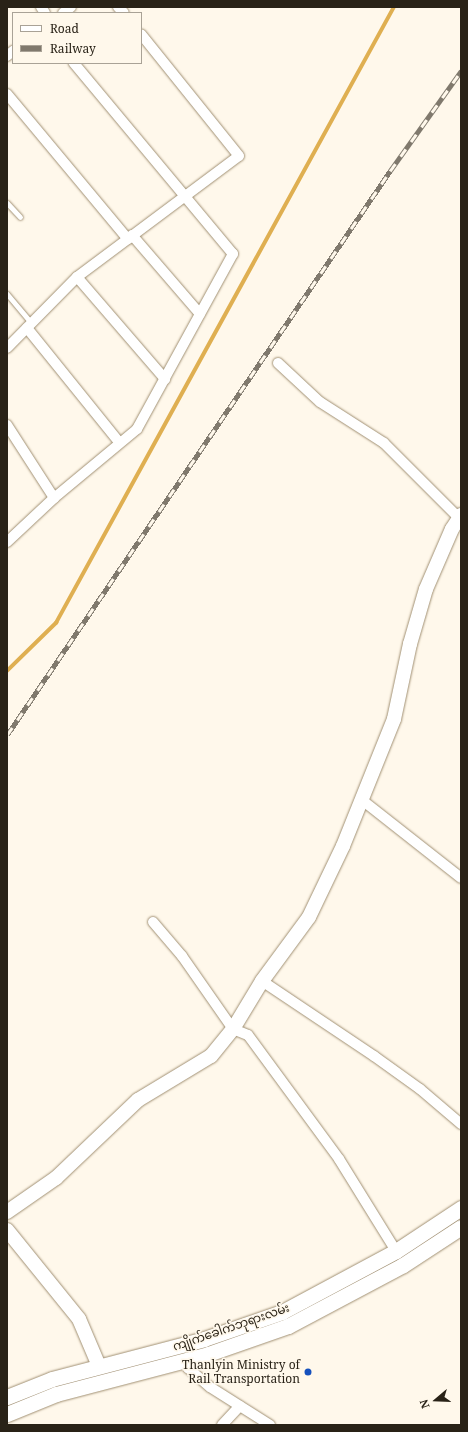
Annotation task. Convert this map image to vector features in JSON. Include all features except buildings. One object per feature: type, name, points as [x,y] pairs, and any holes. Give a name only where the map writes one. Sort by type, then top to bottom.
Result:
[{"type":"main road","name":"ကျိုက်ခေါက်ဘုရားလမ်း","points":[[7,1397],[52,1379],[204,1339],[282,1312],[396,1251],[461,1208]]},
{"type":"main road","name":"ကျိုက်ခေါက်ဘုရားလမ်း","points":[[7,1414],[56,1394],[185,1360],[288,1326],[403,1265],[461,1227]]},
{"type":"street","points":[[7,348],[77,277],[240,156],[142,35]]},
{"type":"street","points":[[7,542],[54,498],[119,442],[137,429],[233,254],[186,195],[75,64]]},
{"type":"street","points":[[7,94],[130,237],[200,314]]},
{"type":"street","points":[[77,277],[165,379]]},
{"type":"street","points":[[29,325],[119,442]]},
{"type":"street","points":[[7,1212],[56,1178],[138,1100],[211,1056],[233,1029],[262,981],[309,917],[343,846],[394,719],[410,644],[426,589],[460,516],[384,443],[320,402],[278,363]]},
{"type":"street","points":[[7,425],[54,498]]},
{"type":"street","points":[[362,800],[461,878]]},
{"type":"street","points":[[153,922],[182,956],[233,1029],[248,1034],[339,1158],[396,1251]]},
{"type":"street","points":[[262,981],[386,1065],[461,1124]]},
{"type":"street","points":[[7,1230],[78,1319],[99,1366]]},
{"type":"street","points":[[185,1360],[188,1368],[210,1387],[270,1425]]},
{"type":"street","points":[[222,1425],[240,1406]]},
{"type":"lane","points":[[7,202],[20,217]]},
{"type":"lane","points":[[7,294],[29,325]]},
{"type":"waterway","points":[[7,671],[56,623],[394,7]]},
{"type":"railway","points":[[7,735],[390,171],[461,71]]},
{"type":"place","name":"Thanlyin Ministry of Rail Transportation","points":[[308,1372]]}]
